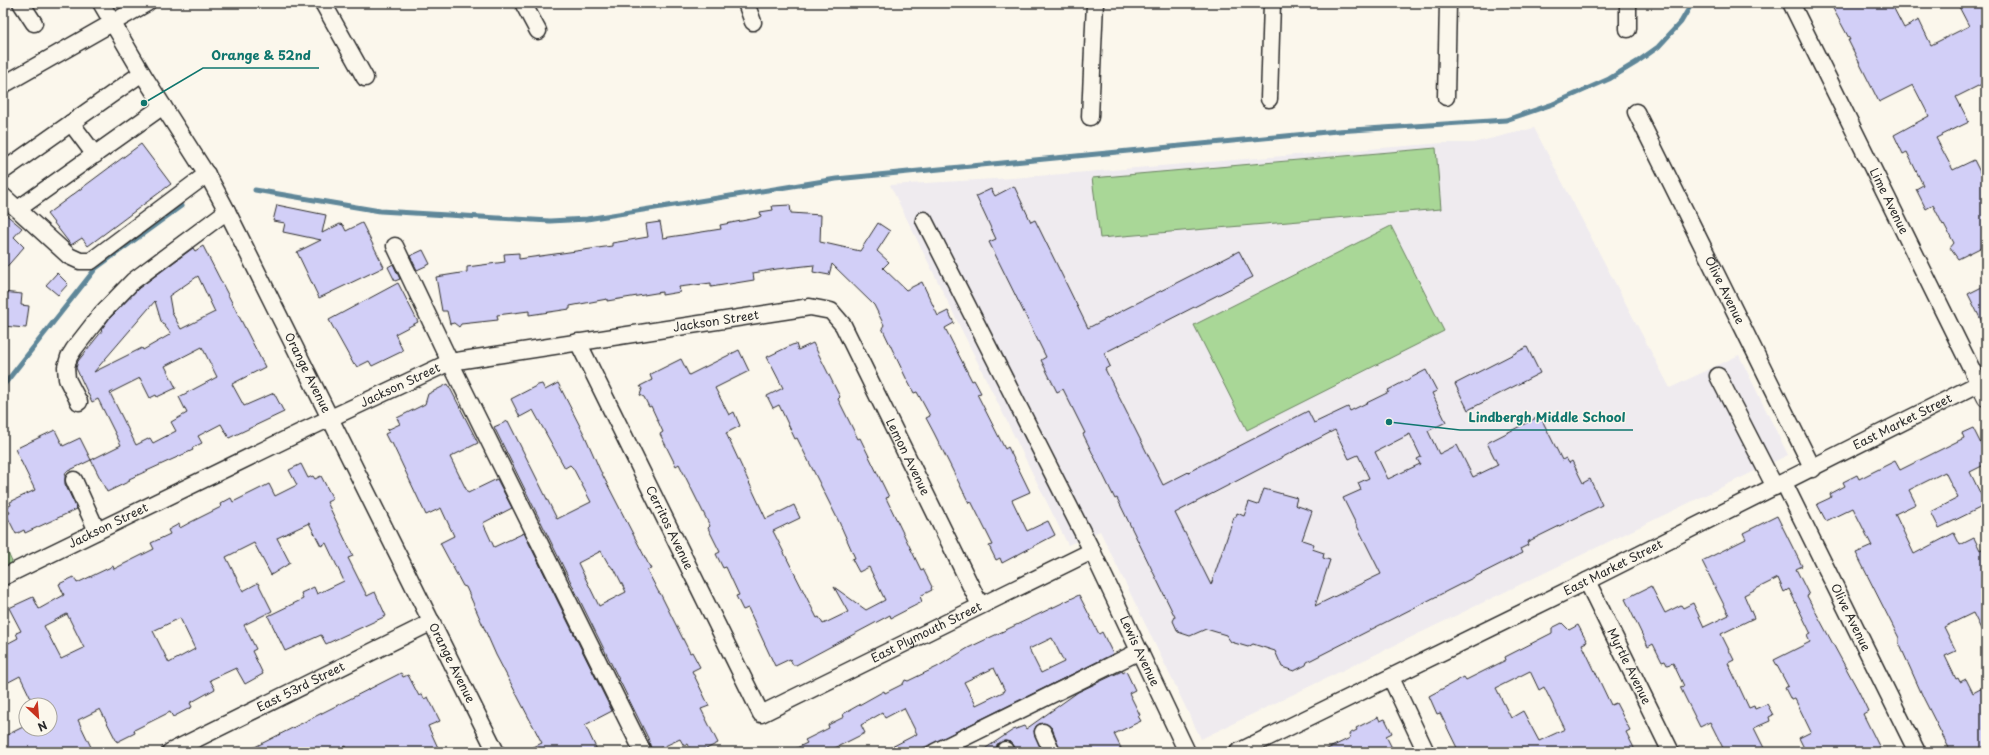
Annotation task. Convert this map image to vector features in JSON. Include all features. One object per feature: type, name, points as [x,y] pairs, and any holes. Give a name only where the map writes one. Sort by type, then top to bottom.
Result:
[{"type":"street","points":[[21,3],[34,23]]},
{"type":"street","name":"Orange Avenue","points":[[101,3],[142,73],[207,174],[227,211],[496,752]]},
{"type":"street","points":[[3,85],[148,3]]},
{"type":"street","points":[[323,3],[365,78]]},
{"type":"street","points":[[523,3],[538,31]]},
{"type":"street","points":[[746,3],[753,22]]},
{"type":"street","points":[[1090,117],[1094,3]]},
{"type":"street","points":[[1269,99],[1272,3]]},
{"type":"street","points":[[1446,97],[1448,3]]},
{"type":"street","points":[[1628,3],[1628,29]]},
{"type":"street","name":"Lime Avenue","points":[[1792,3],[1982,382],[1986,398]]},
{"type":"street","points":[[3,170],[142,73]]},
{"type":"street","points":[[18,209],[163,106]]},
{"type":"street","name":"Olive Avenue","points":[[1636,112],[1813,468]]},
{"type":"street","points":[[71,123],[95,155]]},
{"type":"street","points":[[3,196],[69,256],[80,261],[91,260],[207,174]]},
{"type":"street","points":[[79,402],[67,379],[66,367],[68,357],[88,331],[102,313],[133,281],[227,211]]},
{"type":"street","name":"Lewis Avenue","points":[[924,220],[1092,551],[1187,752]]},
{"type":"street","points":[[396,246],[450,362],[643,752]]},
{"type":"street","name":"Jackson Street","points":[[3,577],[330,418],[450,362],[810,307],[831,311]]},
{"type":"street","name":"Lemon Avenue","points":[[831,311],[843,325],[980,605]]},
{"type":"street","name":"Cerritos Avenue","points":[[578,342],[761,714]]},
{"type":"street","name":"Olive Avenue","points":[[1718,376],[1780,485],[1917,752]]},
{"type":"street","name":"East Market Street","points":[[1238,752],[1587,581],[1982,382]]},
{"type":"street","points":[[74,480],[97,531]]},
{"type":"street","name":"East Plymouth Street","points":[[761,714],[1092,551]]},
{"type":"street","name":"Myrtle Avenue","points":[[1587,581],[1671,752]]},
{"type":"street","name":"East 53rd Street","points":[[170,752],[432,622]]},
{"type":"street","points":[[940,751],[1140,651]]},
{"type":"street","points":[[1391,678],[1426,752]]},
{"type":"street","points":[[1043,732],[1052,752]]},
{"type":"shaded area","points":[[1534,128],[1670,388],[1739,355],[1788,455],[1201,739],[1100,531],[1068,545],[890,185],[1013,178],[1443,143],[1473,143]]},
{"type":"green space","points":[[1436,148],[1441,209],[1100,238],[1092,178]]},
{"type":"green space","points":[[1391,226],[1444,331],[1247,430],[1194,325]]},
{"type":"green space","points":[[3,542],[13,564],[3,569]]},
{"type":"building","points":[[1830,3],[1891,3],[1904,28],[1919,20],[1931,45],[1969,26],[1957,3],[1986,3],[1986,82],[1956,97],[1969,122],[1936,138],[1953,170],[1974,160],[1981,174],[1986,171],[1986,245],[1958,259],[1950,248],[1954,243],[1933,205],[1926,209],[1916,189],[1923,185],[1907,152],[1903,154],[1894,135],[1929,116],[1913,85],[1879,102],[1848,40],[1850,40]]},
{"type":"building","points":[[141,144],[171,184],[88,246],[82,238],[71,245],[47,214]]},
{"type":"building","points":[[1014,186],[1031,222],[1035,220],[1088,328],[1239,251],[1253,277],[1104,353],[1110,366],[1105,369],[1163,485],[1308,411],[1314,423],[1348,407],[1350,411],[1389,392],[1388,390],[1426,370],[1437,391],[1432,393],[1446,422],[1428,431],[1439,454],[1457,445],[1473,477],[1498,465],[1487,443],[1540,416],[1562,460],[1566,458],[1569,463],[1572,461],[1583,483],[1590,479],[1602,505],[1527,542],[1528,545],[1520,549],[1522,553],[1307,662],[1306,665],[1294,671],[1282,667],[1275,651],[1253,644],[1248,647],[1231,642],[1226,635],[1206,629],[1190,636],[1178,632],[1173,621],[1175,617],[1117,498],[1115,499],[1083,434],[1085,433],[1063,389],[1057,392],[1041,360],[1046,357],[989,242],[996,239],[976,196],[991,189],[995,196]],"holes":[[[1335,430],[1349,459],[1358,455],[1369,478],[1358,483],[1361,490],[1343,498],[1381,574],[1315,606],[1330,560],[1323,558],[1324,553],[1312,549],[1314,544],[1302,540],[1312,511],[1295,505],[1297,498],[1264,489],[1258,505],[1249,502],[1244,516],[1237,513],[1236,517],[1234,517],[1211,585],[1175,513]],[[1410,434],[1421,457],[1417,459],[1420,464],[1388,479],[1375,452]]]},
{"type":"building","points":[[277,205],[326,215],[322,233],[340,224],[343,225],[346,231],[362,223],[384,267],[319,298],[297,252],[321,240],[283,232],[285,223],[273,221]]},
{"type":"building","points":[[790,205],[791,213],[821,215],[820,242],[860,251],[878,223],[890,231],[877,251],[889,262],[883,268],[906,290],[922,282],[938,316],[948,311],[954,323],[945,328],[972,381],[974,380],[981,393],[977,394],[1005,449],[1008,447],[1030,492],[1012,500],[1027,531],[1048,521],[1055,535],[1002,563],[1000,558],[996,560],[989,546],[993,545],[971,501],[969,503],[926,418],[930,416],[917,392],[914,393],[906,378],[882,328],[884,325],[874,305],[832,264],[829,275],[813,272],[814,265],[777,269],[753,273],[754,280],[711,287],[711,283],[679,287],[680,292],[662,295],[662,292],[607,301],[607,299],[570,306],[570,309],[529,315],[529,311],[497,315],[498,320],[461,324],[459,327],[454,323],[450,324],[447,311],[442,311],[436,277],[467,272],[467,267],[505,262],[504,254],[519,253],[519,259],[612,246],[612,243],[648,237],[646,224],[660,222],[663,238],[721,229],[720,225],[757,218],[761,216],[760,212],[773,210],[772,206]]},
{"type":"building","points":[[3,212],[22,228],[14,237],[24,247],[3,271]]},
{"type":"building","points":[[203,246],[265,367],[232,384],[244,406],[274,393],[284,412],[229,438],[221,424],[198,436],[202,443],[192,448],[193,450],[129,479],[130,481],[107,492],[91,460],[121,445],[98,399],[92,402],[76,368],[78,361],[102,331],[101,330],[109,319],[139,288],[193,248],[195,251]],"holes":[[[198,276],[215,312],[181,329],[172,313],[169,296]],[[155,301],[161,321],[171,334],[143,350],[142,348],[94,372]],[[202,347],[217,377],[179,397],[187,413],[171,422],[176,431],[153,443],[150,438],[136,445],[110,393],[140,378],[150,398],[156,395],[157,397],[176,388],[165,366]]]},
{"type":"building","points":[[423,250],[430,264],[417,270],[410,256]]},
{"type":"building","points":[[393,264],[400,279],[395,281],[388,267]]},
{"type":"building","points":[[57,273],[68,284],[58,295],[46,285]]},
{"type":"building","points":[[398,283],[418,322],[395,334],[403,351],[372,366],[369,361],[357,367],[355,364],[354,365],[329,320]]},
{"type":"building","points":[[1986,285],[1986,330],[1968,294]]},
{"type":"building","points":[[3,292],[22,294],[21,305],[29,306],[26,328],[3,326]]},
{"type":"building","points":[[813,343],[840,397],[838,399],[858,439],[860,438],[889,497],[886,498],[921,570],[923,569],[932,587],[932,590],[920,596],[922,602],[891,618],[890,615],[796,665],[793,665],[790,659],[775,666],[748,608],[743,610],[736,596],[739,595],[726,567],[723,568],[716,554],[720,552],[708,528],[710,526],[679,464],[676,466],[660,434],[663,432],[651,406],[649,407],[644,397],[640,395],[642,389],[640,386],[652,380],[650,375],[653,373],[681,359],[689,375],[739,350],[749,371],[715,388],[729,415],[734,412],[740,426],[726,433],[766,519],[794,505],[800,518],[773,531],[817,618],[819,617],[823,624],[848,612],[834,587],[866,610],[885,600],[869,567],[859,572],[852,559],[855,558],[840,524],[797,438],[795,439],[779,405],[773,408],[767,396],[783,388],[767,357],[792,345],[796,344],[798,350]]},
{"type":"building","points":[[1527,347],[1540,373],[1468,410],[1455,384]]},
{"type":"building","points":[[558,383],[585,436],[600,470],[651,569],[647,570],[690,653],[692,652],[700,667],[692,671],[709,706],[701,709],[718,743],[700,752],[692,752],[688,744],[684,746],[680,739],[652,752],[648,738],[494,427],[508,421],[557,519],[591,502],[573,468],[570,465],[565,468],[533,410],[520,417],[511,399],[538,385],[542,384],[545,390]],"holes":[[[601,551],[613,569],[614,568],[626,592],[599,606],[578,563]]]},
{"type":"building","points":[[448,384],[478,443],[450,457],[468,493],[497,479],[512,508],[483,523],[494,547],[524,533],[612,711],[585,725],[598,752],[523,752],[542,743],[496,655],[466,587],[463,586],[440,543],[454,536],[441,508],[426,515],[392,443],[389,442],[385,434],[389,432],[387,430],[400,424],[397,418],[425,404],[428,394]]},
{"type":"building","points":[[1973,428],[1986,454],[1986,464],[1970,472],[1986,505],[1939,528],[1931,512],[1958,498],[1945,472],[1909,490],[1916,504],[1895,514],[1914,554],[1954,533],[1960,545],[1974,538],[1980,550],[1986,547],[1986,639],[1973,613],[1944,627],[1956,651],[1945,656],[1956,679],[1958,678],[1960,682],[1966,679],[1973,693],[1986,686],[1986,752],[1951,752],[1924,699],[1899,643],[1899,638],[1856,553],[1872,546],[1853,508],[1826,521],[1817,504],[1830,498],[1830,494],[1845,486],[1843,482],[1857,475],[1859,479],[1895,461],[1900,470],[1964,438],[1962,433]]},
{"type":"building","points":[[55,430],[63,446],[80,438],[91,460],[66,472],[65,484],[77,509],[25,533],[24,530],[16,534],[6,514],[10,513],[7,507],[11,505],[10,502],[35,490],[15,449]]},
{"type":"building","points":[[301,464],[308,478],[313,476],[315,479],[321,476],[333,499],[327,502],[353,556],[348,558],[367,596],[375,592],[386,616],[326,644],[321,635],[285,651],[268,616],[303,599],[301,593],[314,587],[317,594],[344,581],[326,543],[321,546],[309,523],[277,538],[290,563],[271,575],[254,543],[226,557],[243,591],[258,583],[272,611],[244,625],[256,649],[252,651],[263,674],[245,684],[236,668],[210,680],[215,689],[190,703],[192,707],[173,717],[170,712],[134,730],[135,733],[117,742],[100,709],[78,720],[91,747],[80,752],[3,752],[3,737],[18,730],[18,737],[58,737],[58,697],[30,697],[20,676],[3,685],[3,646],[18,638],[16,633],[21,631],[9,608],[33,597],[39,609],[64,595],[59,584],[74,577],[77,583],[113,566],[114,569],[154,549],[151,543],[170,534],[168,530],[179,524],[180,528],[221,507],[220,504],[231,498],[233,502],[269,484],[275,496],[297,485],[289,470]],"holes":[[[67,614],[84,648],[61,659],[44,626]],[[180,618],[195,649],[169,663],[153,631]]]},
{"type":"building","points":[[1777,516],[1802,566],[1796,569],[1809,595],[1807,596],[1859,692],[1868,711],[1863,714],[1882,752],[1806,752],[1799,738],[1811,732],[1795,699],[1791,700],[1785,688],[1788,686],[1774,660],[1810,642],[1807,636],[1811,634],[1789,589],[1784,592],[1778,578],[1744,595],[1754,618],[1721,634],[1734,660],[1728,663],[1749,708],[1754,706],[1755,709],[1767,704],[1773,715],[1769,717],[1770,721],[1754,728],[1766,752],[1725,752],[1710,722],[1700,727],[1680,687],[1684,686],[1673,663],[1667,665],[1665,661],[1662,662],[1653,644],[1648,647],[1625,599],[1651,586],[1665,613],[1681,605],[1683,608],[1693,603],[1704,627],[1729,615],[1702,561],[1746,539],[1743,533]]},
{"type":"building","points":[[1079,595],[1099,634],[1102,632],[1113,654],[915,752],[882,752],[917,734],[904,708],[885,718],[882,713],[861,725],[865,733],[827,752],[788,752],[807,743],[805,740],[829,728],[828,725],[844,717],[843,714],[884,691],[885,693],[903,684],[905,680],[908,681],[937,667],[968,648]],"holes":[[[1052,638],[1064,662],[1041,673],[1029,649]],[[994,668],[1005,691],[976,705],[964,682]]]},
{"type":"building","points":[[1562,623],[1569,630],[1578,625],[1587,642],[1582,644],[1611,705],[1616,703],[1630,730],[1626,732],[1636,752],[1459,752],[1440,713],[1437,714],[1429,696],[1464,677],[1466,680],[1506,660],[1505,657],[1552,633],[1552,628]],"holes":[[[1530,671],[1539,690],[1544,687],[1565,729],[1539,741],[1523,711],[1511,718],[1496,688]]]},
{"type":"building","points":[[1122,671],[1123,673],[1126,671],[1135,690],[1129,693],[1140,715],[1138,716],[1141,721],[1114,734],[1123,752],[1061,752],[1052,728],[1044,723],[1036,726],[1034,731],[1042,752],[1015,752],[1011,742],[1005,741],[997,744],[996,752],[980,752],[1013,730],[1024,726],[1026,729],[1078,692]]},
{"type":"building","points":[[401,673],[403,677],[408,675],[419,696],[422,694],[424,699],[428,697],[440,721],[428,726],[440,752],[349,752],[346,746],[335,752],[245,752]]},
{"type":"building","points":[[1378,717],[1380,721],[1385,719],[1392,733],[1386,736],[1394,752],[1321,752],[1350,738],[1349,734],[1357,730],[1356,728]]},
{"type":"waterway","points":[[255,190],[380,211],[550,221],[587,219],[836,179],[1337,131],[1506,120],[1553,104],[1609,79],[1637,62],[1658,47],[1681,22],[1692,3]]},
{"type":"waterway","points":[[3,386],[96,268],[181,206]]},
{"type":"place","name":"Orange & 52nd","points":[[144,103]]},
{"type":"place","name":"Lindbergh Middle School","points":[[1389,422]]}]
